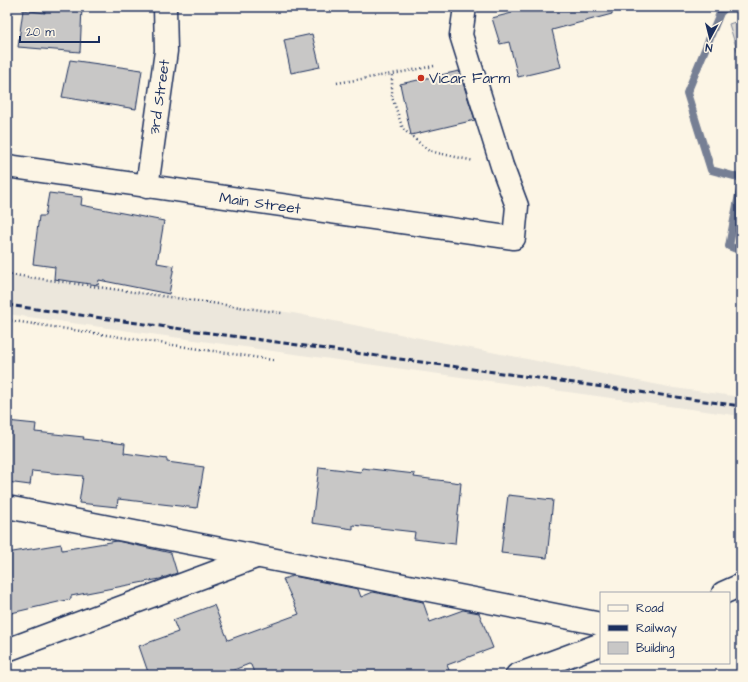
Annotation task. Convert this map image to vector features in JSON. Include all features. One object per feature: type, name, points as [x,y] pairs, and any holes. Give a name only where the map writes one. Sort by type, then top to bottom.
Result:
[{"type":"street","name":"3rd Street","points":[[147,187],[166,51],[165,7]]},
{"type":"street","points":[[465,7],[461,35],[502,166]]},
{"type":"street","name":"Main Street","points":[[7,166],[514,238],[517,206],[502,166]]},
{"type":"street","points":[[7,507],[600,624]]},
{"type":"street","points":[[7,650],[256,557]]},
{"type":"street","points":[[725,592],[741,585]]},
{"type":"street","points":[[517,675],[600,644]]},
{"type":"path","points":[[337,83],[434,66]]},
{"type":"path","points":[[392,74],[392,97],[402,129],[429,151],[502,166]]},
{"type":"path","points":[[7,274],[282,313]]},
{"type":"path","points":[[7,320],[273,360]]},
{"type":"shaded area","points":[[741,20],[741,63],[729,24]]},
{"type":"shaded area","points":[[7,274],[293,313],[674,388],[741,397],[741,416],[7,314]]},
{"type":"building","points":[[44,7],[82,7],[80,52],[18,47],[23,10],[45,13]]},
{"type":"building","points":[[511,7],[611,7],[612,14],[552,30],[561,67],[518,77],[509,42],[500,44],[492,18],[512,13]]},
{"type":"building","points":[[312,34],[320,67],[291,73],[284,40]]},
{"type":"building","points":[[70,60],[142,70],[136,109],[62,97]]},
{"type":"building","points":[[459,71],[475,120],[411,135],[400,84]]},
{"type":"building","points":[[49,193],[82,197],[81,205],[164,221],[157,263],[174,266],[169,294],[99,280],[98,285],[54,279],[55,267],[33,264],[39,216],[45,216]]},
{"type":"building","points":[[7,421],[36,424],[35,432],[84,437],[83,439],[125,444],[124,453],[167,459],[167,462],[204,467],[197,508],[118,499],[117,507],[79,503],[83,476],[32,471],[30,485],[7,482]]},
{"type":"building","points":[[319,467],[361,472],[362,468],[415,474],[414,477],[461,483],[455,544],[414,539],[415,532],[353,525],[353,529],[312,523]]},
{"type":"building","points":[[508,495],[553,500],[547,558],[501,553]]},
{"type":"building","points":[[117,541],[171,553],[177,573],[160,579],[71,596],[71,599],[7,614],[7,553],[61,544],[62,550]]},
{"type":"building","points":[[293,576],[358,589],[361,597],[373,592],[423,602],[430,622],[463,610],[479,613],[493,648],[447,665],[451,675],[255,675],[251,665],[249,664],[221,675],[149,675],[139,646],[178,632],[173,620],[214,605],[228,640],[299,614],[283,579]]},
{"type":"waterway","points":[[726,7],[720,13],[687,93],[711,170],[741,178]]},
{"type":"waterway","points":[[741,184],[729,246],[741,251]]},
{"type":"railway","points":[[7,305],[741,406]]},
{"type":"place","name":"Vicar Farm","points":[[421,78]]}]
